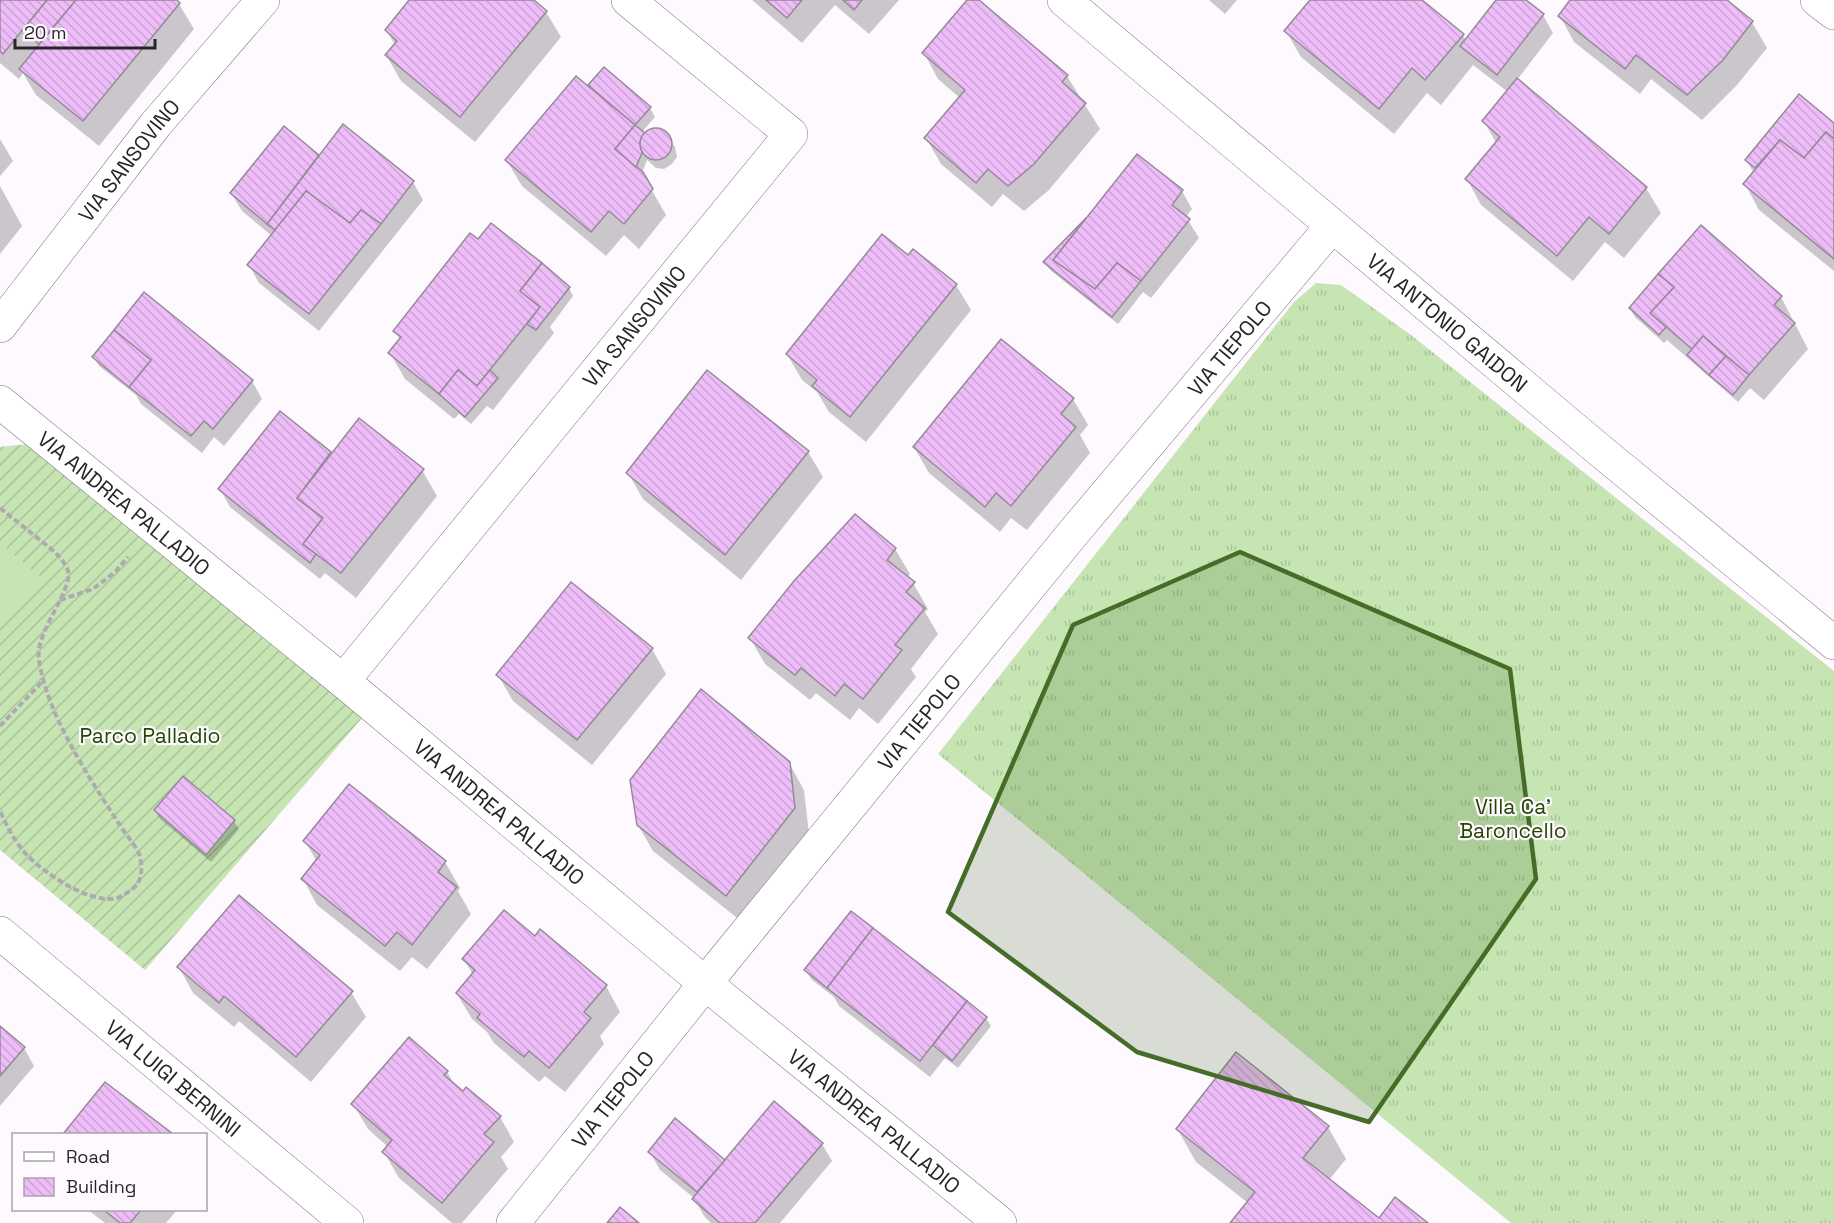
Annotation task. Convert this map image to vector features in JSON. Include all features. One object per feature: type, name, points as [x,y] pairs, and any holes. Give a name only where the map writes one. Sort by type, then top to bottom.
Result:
[{"type":"street","name":"VIA SANSOVINO","points":[[0,326],[156,124],[263,0]]},
{"type":"street","name":"VIA SANSOVINO","points":[[343,681],[791,134],[628,0]]},
{"type":"street","name":"VIA ANTONIO GAIDON","points":[[1064,0],[1332,226],[1834,642]]},
{"type":"street","points":[[1817,0],[1834,14]]},
{"type":"street","name":"VIA TIEPOLO","points":[[513,1223],[1067,541],[1332,226]]},
{"type":"street","name":"VIA ANDREA PALLADIO","points":[[0,402],[343,681],[706,984],[1000,1223]]},
{"type":"street","name":"VIA LUIGI BERNINI","points":[[0,933],[347,1223]]},
{"type":"path","points":[[0,508],[55,552],[63,561],[68,572],[67,585],[44,634],[38,654],[43,681],[78,758],[140,854],[141,874],[133,890],[114,899],[99,898],[51,876],[26,854],[13,836],[0,811]]},
{"type":"path","points":[[59,600],[93,589],[115,572],[153,527]]},
{"type":"path","points":[[0,726],[43,681]]},
{"type":"highlighted area","points":[[1240,552],[1510,669],[1536,879],[1369,1122],[1137,1052],[948,912],[1073,625]]},
{"type":"green space","name":"Villa Ca' Baroncello","points":[[1316,283],[1341,285],[1411,335],[1834,671],[1834,1223],[1511,1223],[938,754],[1294,302]]},
{"type":"green space","name":"Parco Palladio","points":[[28,444],[363,717],[145,970],[0,850],[0,447]]},
{"type":"green space","points":[[0,543],[42,578],[0,628]]},
{"type":"building","points":[[0,0],[47,0],[3,54],[0,51]]},
{"type":"building","points":[[47,0],[76,0],[39,44],[22,31]]},
{"type":"building","points":[[76,0],[177,0],[180,3],[83,121],[19,69]]},
{"type":"building","points":[[409,0],[534,0],[547,11],[460,117],[385,55],[397,41],[385,30]]},
{"type":"building","points":[[766,0],[802,0],[787,18]]},
{"type":"building","points":[[843,0],[862,0],[854,10]]},
{"type":"building","points":[[967,0],[979,0],[1068,75],[1062,82],[1086,103],[1034,164],[1008,186],[988,169],[976,183],[924,138],[965,90],[922,53]]},
{"type":"building","points":[[1310,0],[1422,0],[1464,34],[1425,80],[1412,68],[1379,109],[1284,31]]},
{"type":"building","points":[[1496,0],[1526,0],[1544,14],[1497,75],[1460,46]]},
{"type":"building","points":[[1570,0],[1727,0],[1753,21],[1723,60],[1687,95],[1636,55],[1625,69],[1558,16]]},
{"type":"building","points":[[604,67],[651,107],[635,125],[588,85]]},
{"type":"building","points":[[576,76],[635,125],[615,149],[643,172],[653,189],[624,224],[609,211],[591,232],[505,160]]},
{"type":"building","points":[[1517,78],[1647,187],[1609,234],[1589,217],[1557,256],[1465,179],[1500,137],[1482,121]]},
{"type":"building","points":[[1799,94],[1834,123],[1834,139],[1826,132],[1804,158],[1780,140],[1755,168],[1745,160]]},
{"type":"building","points":[[343,124],[414,181],[381,224],[361,210],[350,223],[306,191],[275,230],[267,224]]},
{"type":"building","points":[[635,125],[645,133],[640,142],[642,153],[636,167],[615,149]]},
{"type":"building","points":[[284,126],[319,155],[267,224],[230,193]]},
{"type":"building","points":[[656,128],[667,133],[672,144],[667,155],[656,160],[645,155],[640,144],[645,133]]},
{"type":"building","points":[[1826,132],[1834,139],[1834,259],[1743,184],[1780,140],[1804,158]]},
{"type":"building","points":[[1137,154],[1183,190],[1172,205],[1190,219],[1141,281],[1117,263],[1095,289],[1053,260]]},
{"type":"building","points":[[306,191],[350,223],[361,210],[381,224],[309,314],[247,265]]},
{"type":"building","points":[[1086,218],[1053,260],[1095,289],[1117,263],[1141,281],[1112,317],[1043,262]]},
{"type":"building","points":[[491,223],[542,263],[520,291],[540,307],[477,386],[458,370],[439,394],[388,353],[401,337],[393,331],[470,233],[478,239]]},
{"type":"building","points":[[1701,225],[1782,296],[1774,305],[1795,323],[1749,375],[1703,336],[1692,349],[1650,313],[1674,287],[1658,274]]},
{"type":"building","points":[[882,234],[908,255],[913,249],[957,284],[850,417],[812,386],[817,380],[786,354]]},
{"type":"building","points":[[542,263],[570,287],[536,330],[527,324],[540,307],[520,291]]},
{"type":"building","points":[[1658,274],[1674,287],[1650,313],[1666,327],[1659,335],[1629,308]]},
{"type":"building","points":[[144,292],[253,380],[213,429],[204,421],[191,436],[129,387],[151,360],[114,330]]},
{"type":"building","points":[[114,330],[151,360],[129,387],[92,357]]},
{"type":"building","points":[[1703,336],[1726,356],[1709,375],[1687,355]]},
{"type":"building","points":[[1001,339],[1074,398],[1061,414],[1076,427],[1011,506],[996,493],[985,507],[913,447]]},
{"type":"building","points":[[1726,356],[1749,375],[1733,395],[1709,375]]},
{"type":"building","points":[[458,370],[477,386],[490,370],[498,378],[465,417],[439,394]]},
{"type":"building","points":[[707,370],[809,451],[725,555],[626,473]]},
{"type":"building","points":[[280,411],[331,452],[297,498],[323,518],[303,544],[316,554],[310,563],[218,489]]},
{"type":"building","points":[[359,418],[424,469],[341,573],[303,544],[323,518],[297,498]]},
{"type":"building","points":[[855,514],[896,548],[887,560],[915,582],[906,592],[925,608],[895,645],[902,650],[863,699],[844,684],[835,696],[801,668],[795,675],[748,638],[794,581]]},
{"type":"building","points":[[571,582],[653,648],[577,740],[496,675]]},
{"type":"building","points":[[701,689],[790,762],[795,808],[726,896],[637,825],[630,780]]},
{"type":"building","points":[[183,776],[235,820],[206,855],[154,810]]},
{"type":"building","points":[[349,784],[446,861],[438,872],[457,887],[412,945],[397,932],[385,946],[301,879],[320,855],[303,841]]},
{"type":"building","points":[[239,895],[353,991],[296,1057],[224,996],[219,1003],[177,967]]},
{"type":"building","points":[[504,910],[535,936],[540,929],[607,985],[584,1012],[591,1018],[549,1068],[529,1051],[524,1057],[477,1018],[480,1014],[456,993],[475,970],[462,959]]},
{"type":"building","points":[[851,911],[873,928],[827,988],[804,970]]},
{"type":"building","points":[[873,928],[967,1001],[920,1061],[827,988]]},
{"type":"building","points":[[967,1001],[987,1017],[952,1061],[933,1045]]},
{"type":"building","points":[[0,1026],[25,1047],[0,1076]]},
{"type":"building","points":[[409,1037],[448,1071],[444,1075],[463,1091],[466,1087],[501,1116],[484,1134],[494,1142],[442,1203],[382,1152],[392,1140],[351,1104]]},
{"type":"building","points":[[1236,1052],[1329,1126],[1303,1158],[1379,1218],[1395,1197],[1428,1223],[1230,1223],[1255,1192],[1176,1129]]},
{"type":"building","points":[[105,1082],[172,1133],[64,1133]]},
{"type":"building","points":[[774,1101],[823,1143],[755,1223],[720,1223],[692,1199]]},
{"type":"building","points":[[675,1118],[725,1160],[697,1192],[648,1152]]},
{"type":"building","points":[[620,1207],[639,1223],[607,1223]]},
{"type":"building","points":[[105,1211],[140,1211],[130,1223],[120,1223]]}]
